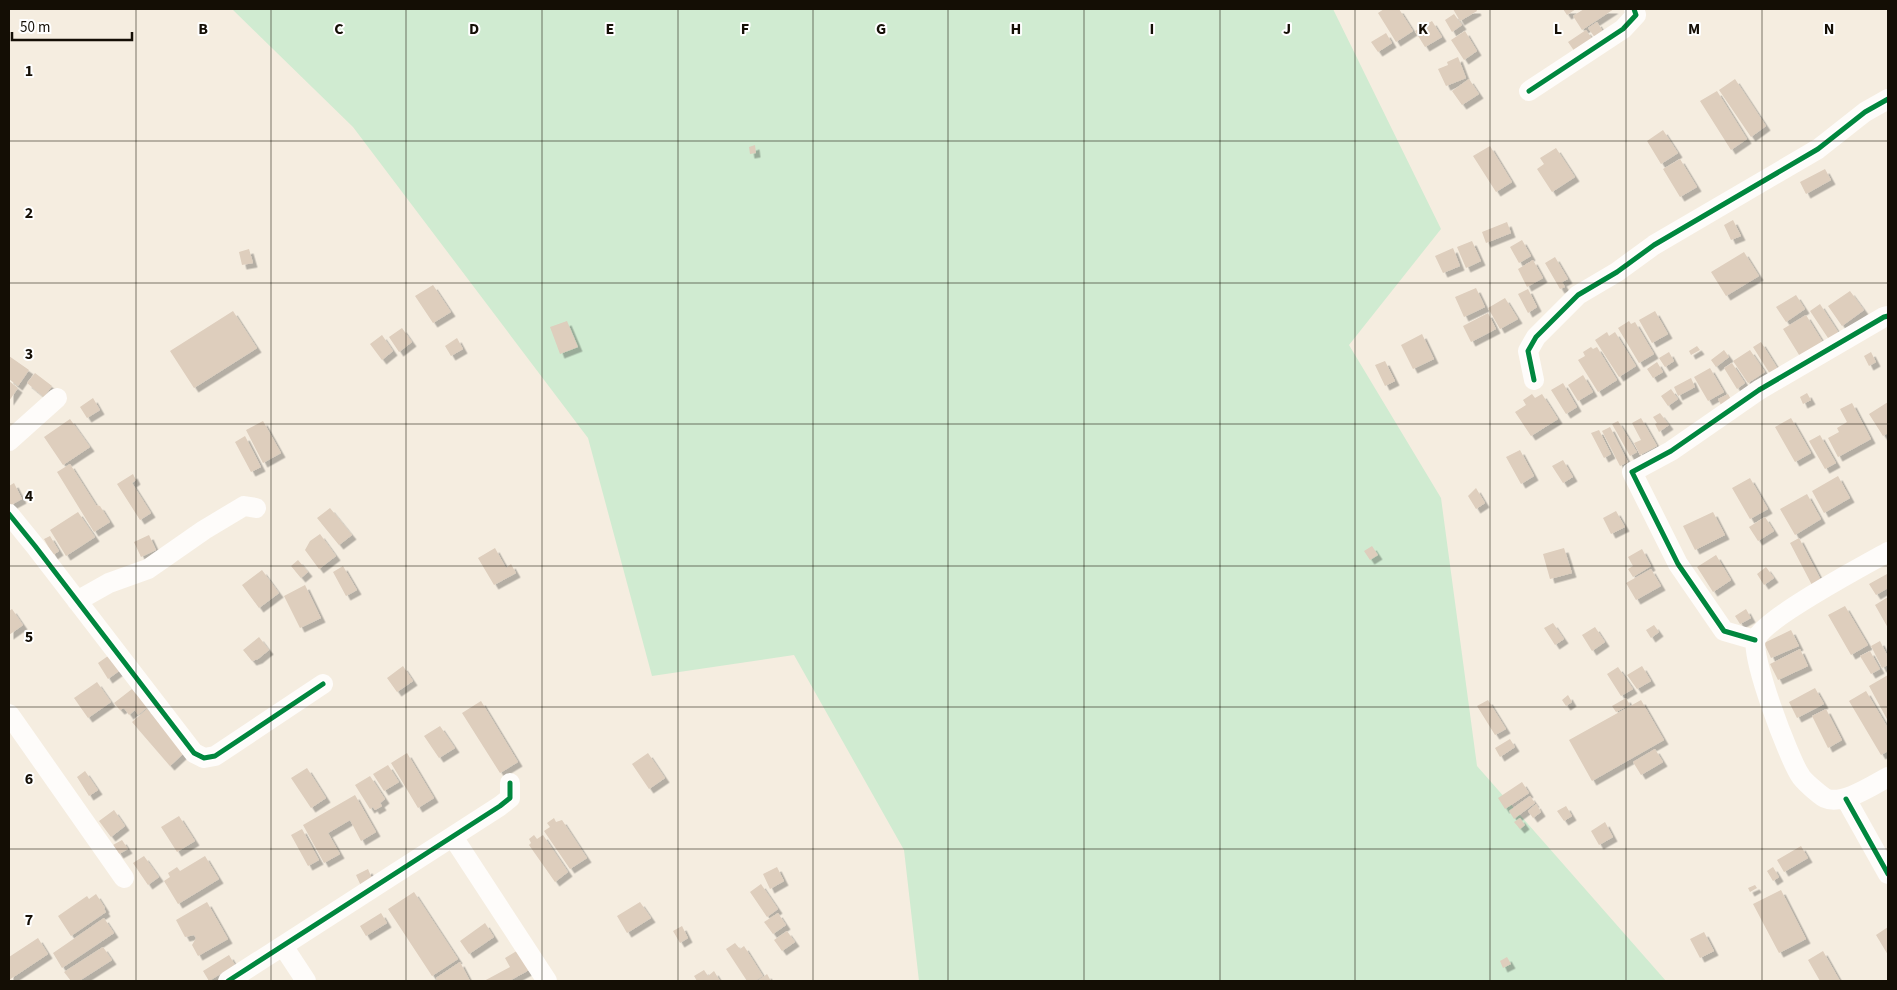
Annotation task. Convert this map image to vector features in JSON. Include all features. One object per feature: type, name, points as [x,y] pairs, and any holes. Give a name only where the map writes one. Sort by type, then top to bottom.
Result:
[{"type":"street","points":[[1529,91],[1623,29],[1636,14],[1634,9]]},
{"type":"street","points":[[1534,380],[1528,351],[1536,338],[1578,295],[1617,272],[1654,245],[1818,149],[1865,112],[1888,99]]},
{"type":"street","points":[[1755,640],[1724,631],[1678,564],[1632,472],[1671,450],[1759,390],[1888,316]]},
{"type":"street","points":[[9,441],[57,398]]},
{"type":"street","points":[[77,601],[109,583],[148,569],[204,530],[244,506],[256,508]]},
{"type":"street","points":[[9,514],[194,753],[204,758],[215,756],[323,684]]},
{"type":"street","points":[[1888,552],[1785,613],[1764,628],[1755,640],[1756,654],[1762,677],[1786,747],[1800,777],[1826,799],[1846,799],[1888,777]]},
{"type":"street","points":[[9,714],[124,878]]},
{"type":"street","points":[[228,981],[500,806],[510,798],[510,783]]},
{"type":"street","points":[[1846,799],[1888,874]]},
{"type":"street","points":[[453,837],[547,981]]},
{"type":"street","points":[[283,946],[306,981]]},
{"type":"green space","points":[[232,9],[1333,9],[1441,229],[1349,345],[1441,498],[1477,766],[1666,981],[919,981],[904,850],[794,655],[652,676],[588,438],[353,127]]},
{"type":"building","points":[[1384,9],[1399,9],[1413,31],[1396,42],[1378,13]]},
{"type":"building","points":[[1453,9],[1476,9],[1477,11],[1460,21]]},
{"type":"building","points":[[1563,9],[1576,9],[1567,15]]},
{"type":"building","points":[[1584,9],[1614,9],[1582,30],[1573,16]]},
{"type":"building","points":[[1454,14],[1462,25],[1452,32],[1445,20]]},
{"type":"building","points":[[1432,21],[1442,37],[1425,47],[1415,31]]},
{"type":"building","points":[[1597,22],[1604,33],[1596,39],[1588,28]]},
{"type":"building","points":[[1586,30],[1593,40],[1575,52],[1568,42]]},
{"type":"building","points":[[1465,31],[1477,51],[1464,60],[1451,40]]},
{"type":"building","points":[[1386,33],[1392,43],[1378,52],[1371,42]]},
{"type":"building","points":[[1458,57],[1466,78],[1446,86],[1438,69],[1448,65],[1447,62]]},
{"type":"building","points":[[1469,79],[1479,94],[1462,105],[1452,91]]},
{"type":"building","points":[[1735,79],[1766,126],[1751,137],[1719,90]]},
{"type":"building","points":[[1717,91],[1747,139],[1731,150],[1700,101]]},
{"type":"building","points":[[1663,130],[1678,153],[1661,164],[1647,141]]},
{"type":"building","points":[[755,145],[756,153],[750,154],[749,147]]},
{"type":"building","points":[[1490,146],[1512,182],[1496,192],[1473,156]]},
{"type":"building","points":[[1556,148],[1575,177],[1552,192],[1537,169],[1544,164],[1540,158]]},
{"type":"building","points":[[1680,159],[1697,187],[1680,197],[1663,169]]},
{"type":"building","points":[[1825,169],[1831,180],[1806,194],[1800,182]]},
{"type":"building","points":[[1733,220],[1741,236],[1731,240],[1724,225]]},
{"type":"building","points":[[1507,222],[1511,233],[1486,243],[1482,232]]},
{"type":"building","points":[[1522,240],[1531,256],[1519,263],[1510,247]]},
{"type":"building","points":[[1472,241],[1481,261],[1466,268],[1457,247]]},
{"type":"building","points":[[1453,248],[1460,266],[1443,273],[1435,256]]},
{"type":"building","points":[[249,249],[253,263],[242,265],[239,252]]},
{"type":"building","points":[[1744,252],[1759,276],[1726,296],[1711,272]]},
{"type":"building","points":[[1555,257],[1568,279],[1562,282],[1565,287],[1560,289],[1545,263]]},
{"type":"building","points":[[1533,260],[1543,278],[1527,287],[1518,269]]},
{"type":"building","points":[[433,285],[451,312],[433,323],[415,296]]},
{"type":"building","points":[[1476,288],[1485,307],[1464,317],[1455,297]]},
{"type":"building","points":[[1528,289],[1537,307],[1528,313],[1518,294]]},
{"type":"building","points":[[1850,291],[1864,310],[1842,326],[1828,306]]},
{"type":"building","points":[[1796,295],[1805,309],[1786,322],[1776,307]]},
{"type":"building","points":[[1505,298],[1518,319],[1500,329],[1488,308]]},
{"type":"building","points":[[1820,304],[1842,338],[1832,344],[1810,311]]},
{"type":"building","points":[[233,311],[257,348],[194,388],[170,351]]},
{"type":"building","points":[[1655,311],[1668,334],[1652,343],[1639,320]]},
{"type":"building","points":[[1488,313],[1496,329],[1471,342],[1463,326]]},
{"type":"building","points":[[1806,315],[1824,344],[1801,358],[1783,329]]},
{"type":"building","points":[[567,321],[578,347],[560,354],[550,327]]},
{"type":"building","points":[[1629,321],[1631,324],[1635,322],[1654,354],[1639,363],[1618,328]]},
{"type":"building","points":[[402,328],[412,342],[399,352],[389,337]]},
{"type":"building","points":[[1607,332],[1609,336],[1615,332],[1636,366],[1619,377],[1595,340]]},
{"type":"building","points":[[1422,334],[1434,359],[1413,369],[1401,345]]},
{"type":"building","points":[[382,335],[393,351],[382,360],[370,344]]},
{"type":"building","points":[[457,338],[463,349],[451,356],[445,346]]},
{"type":"building","points":[[1761,342],[1778,369],[1770,374],[1753,347]]},
{"type":"building","points":[[1697,346],[1700,350],[1691,355],[1689,351]]},
{"type":"building","points":[[1591,347],[1593,349],[1597,347],[1617,380],[1598,392],[1578,360],[1585,356],[1583,352]]},
{"type":"building","points":[[1724,350],[1729,357],[1716,367],[1711,360]]},
{"type":"building","points":[[1750,350],[1765,372],[1748,383],[1733,361]]},
{"type":"building","points":[[1669,352],[1674,361],[1665,367],[1659,358]]},
{"type":"building","points":[[1871,352],[1876,362],[1869,366],[1864,356]]},
{"type":"building","points":[[9,356],[29,370],[18,386],[9,379]]},
{"type":"building","points":[[1385,361],[1395,381],[1385,386],[1375,365]]},
{"type":"building","points":[[1657,362],[1663,372],[1653,378],[1647,369]]},
{"type":"building","points":[[1732,363],[1745,383],[1737,389],[1724,368]]},
{"type":"building","points":[[1710,368],[1724,392],[1708,401],[1694,377]]},
{"type":"building","points":[[35,373],[52,386],[44,397],[27,383]]},
{"type":"building","points":[[1583,375],[1593,392],[1578,401],[1568,385]]},
{"type":"building","points":[[1691,378],[1695,387],[1678,396],[1674,387]]},
{"type":"building","points":[[9,381],[18,388],[9,401]]},
{"type":"building","points":[[1563,383],[1577,407],[1566,414],[1551,390]]},
{"type":"building","points":[[1671,389],[1678,399],[1668,406],[1661,396]]},
{"type":"building","points":[[1807,393],[1811,400],[1803,404],[1800,397]]},
{"type":"building","points":[[1532,394],[1535,398],[1542,394],[1558,419],[1531,436],[1515,412],[1526,405],[1523,400]]},
{"type":"building","points":[[1728,394],[1733,403],[1723,409],[1718,399]]},
{"type":"building","points":[[93,398],[100,410],[87,418],[80,407]]},
{"type":"building","points":[[1888,402],[1888,433],[1883,436],[1869,414]]},
{"type":"building","points":[[1852,403],[1871,439],[1838,457],[1828,438],[1839,432],[1837,428],[1847,422],[1840,409]]},
{"type":"building","points":[[1660,413],[1669,425],[1659,432],[1653,417]]},
{"type":"building","points":[[1641,418],[1657,446],[1640,455],[1634,443],[1641,440],[1632,423]]},
{"type":"building","points":[[1791,418],[1811,453],[1795,462],[1775,427]]},
{"type":"building","points":[[70,419],[90,447],[63,465],[44,437]]},
{"type":"building","points":[[263,421],[281,453],[263,463],[246,430]]},
{"type":"building","points":[[1618,421],[1637,452],[1630,456],[1612,424]]},
{"type":"building","points":[[1610,427],[1628,462],[1620,466],[1602,431]]},
{"type":"building","points":[[1599,430],[1611,454],[1604,458],[1591,433]]},
{"type":"building","points":[[1820,435],[1836,463],[1825,469],[1809,441]]},
{"type":"building","points":[[245,436],[261,467],[251,472],[235,442]]},
{"type":"building","points":[[1520,450],[1534,476],[1521,484],[1506,457]]},
{"type":"building","points":[[1563,460],[1573,477],[1563,483],[1552,466]]},
{"type":"building","points":[[70,464],[96,505],[100,506],[110,522],[94,532],[57,472]]},
{"type":"building","points":[[133,474],[136,480],[132,483],[151,513],[140,520],[117,484]]},
{"type":"building","points":[[1838,476],[1850,498],[1824,513],[1812,491]]},
{"type":"building","points":[[1750,478],[1768,509],[1750,519],[1732,488]]},
{"type":"building","points":[[14,483],[22,499],[9,506],[9,486]]},
{"type":"building","points":[[1476,488],[1485,503],[1476,509],[1468,496]]},
{"type":"building","points":[[1807,494],[1821,519],[1795,535],[1780,509]]},
{"type":"building","points":[[330,508],[352,535],[339,545],[317,518]]},
{"type":"building","points":[[1616,511],[1625,527],[1611,534],[1603,518]]},
{"type":"building","points":[[78,512],[95,537],[66,556],[50,530]]},
{"type":"building","points":[[1713,512],[1725,535],[1695,550],[1683,526]]},
{"type":"building","points":[[1765,517],[1774,531],[1758,541],[1749,527]]},
{"type":"building","points":[[320,534],[336,556],[319,569],[305,550],[310,541]]},
{"type":"building","points":[[149,535],[156,550],[141,557],[134,542]]},
{"type":"building","points":[[50,536],[59,551],[53,555],[44,539]]},
{"type":"building","points":[[1799,538],[1822,582],[1813,587],[1790,543]]},
{"type":"building","points":[[1372,546],[1378,555],[1370,560],[1364,551]]},
{"type":"building","points":[[495,548],[506,568],[511,564],[516,573],[494,585],[478,558]]},
{"type":"building","points":[[1564,548],[1572,573],[1550,579],[1543,554]]},
{"type":"building","points":[[1642,549],[1651,566],[1633,577],[1628,569],[1633,566],[1628,557]]},
{"type":"building","points":[[1716,555],[1731,580],[1713,592],[1697,567]]},
{"type":"building","points":[[298,560],[308,572],[301,578],[291,566]]},
{"type":"building","points":[[343,566],[357,590],[346,596],[333,572]]},
{"type":"building","points":[[1766,567],[1774,578],[1764,585],[1757,574]]},
{"type":"building","points":[[1651,569],[1661,586],[1636,600],[1626,583]]},
{"type":"building","points":[[262,570],[279,593],[259,608],[242,585]]},
{"type":"building","points":[[1887,574],[1888,588],[1876,595],[1869,584]]},
{"type":"building","points":[[305,585],[321,618],[300,628],[284,596]]},
{"type":"building","points":[[1888,597],[1888,628],[1875,605]]},
{"type":"building","points":[[1845,606],[1868,645],[1851,655],[1828,615]]},
{"type":"building","points":[[12,609],[23,625],[9,635],[9,611]]},
{"type":"building","points":[[1746,609],[1751,618],[1740,624],[1735,616]]},
{"type":"building","points":[[1553,623],[1564,639],[1555,645],[1544,628]]},
{"type":"building","points":[[1654,625],[1659,632],[1651,638],[1646,630]]},
{"type":"building","points":[[1595,627],[1605,642],[1592,651],[1582,635]]},
{"type":"building","points":[[1791,630],[1799,646],[1771,658],[1764,643]]},
{"type":"building","points":[[259,637],[269,650],[258,659],[252,661],[243,650]]},
{"type":"building","points":[[1880,641],[1888,657],[1888,665],[1882,668],[1871,646]]},
{"type":"building","points":[[1800,649],[1808,666],[1778,680],[1770,664]]},
{"type":"building","points":[[1870,651],[1880,669],[1871,674],[1860,656]]},
{"type":"building","points":[[108,656],[119,671],[108,679],[98,663]]},
{"type":"building","points":[[403,666],[413,681],[397,692],[387,678]]},
{"type":"building","points":[[1642,666],[1651,681],[1637,689],[1627,675]]},
{"type":"building","points":[[1618,667],[1633,689],[1621,696],[1607,674]]},
{"type":"building","points":[[1888,675],[1888,721],[1869,686]]},
{"type":"building","points":[[97,682],[111,702],[88,718],[74,698]]},
{"type":"building","points":[[1815,688],[1824,704],[1797,718],[1789,702]]},
{"type":"building","points":[[132,689],[149,706],[138,715],[135,710],[129,715],[124,708],[120,710],[114,703]]},
{"type":"building","points":[[1866,691],[1888,728],[1888,751],[1881,755],[1849,701]]},
{"type":"building","points":[[1568,695],[1572,702],[1566,706],[1562,700]]},
{"type":"building","points":[[1626,698],[1630,705],[1616,712],[1612,706]]},
{"type":"building","points":[[1488,700],[1506,729],[1495,735],[1477,706]]},
{"type":"building","points":[[1641,700],[1664,740],[1592,781],[1569,740]]},
{"type":"building","points":[[481,701],[518,762],[500,773],[462,713]]},
{"type":"building","points":[[147,709],[184,753],[170,766],[132,722]]},
{"type":"building","points":[[1826,709],[1842,740],[1828,748],[1812,716]]},
{"type":"building","points":[[440,726],[455,748],[439,758],[424,736]]},
{"type":"building","points":[[1510,739],[1515,747],[1500,757],[1495,748]]},
{"type":"building","points":[[1655,749],[1663,762],[1641,775],[1633,762]]},
{"type":"building","points":[[407,753],[434,798],[418,808],[391,763]]},
{"type":"building","points":[[648,753],[665,778],[649,789],[632,764]]},
{"type":"building","points":[[388,765],[399,782],[384,791],[373,774]]},
{"type":"building","points":[[307,768],[326,798],[311,808],[291,778]]},
{"type":"building","points":[[85,771],[98,790],[89,796],[77,777]]},
{"type":"building","points":[[370,776],[385,799],[380,803],[382,806],[375,810],[373,807],[370,809],[355,785]]},
{"type":"building","points":[[1522,782],[1529,793],[1505,809],[1498,798]]},
{"type":"building","points":[[355,795],[376,832],[361,841],[350,820],[328,833],[340,854],[324,863],[303,825]]},
{"type":"building","points":[[1530,796],[1535,803],[1514,819],[1509,811]]},
{"type":"building","points":[[1536,804],[1541,812],[1533,818],[1528,811]]},
{"type":"building","points":[[1566,806],[1572,816],[1564,821],[1557,811]]},
{"type":"building","points":[[114,810],[125,826],[111,837],[99,821]]},
{"type":"building","points":[[179,816],[195,841],[177,852],[161,827]]},
{"type":"building","points":[[554,818],[556,822],[562,820],[587,858],[570,869],[544,831],[550,827],[547,823]]},
{"type":"building","points":[[1520,818],[1525,825],[1520,829],[1514,822]]},
{"type":"building","points":[[1605,822],[1613,837],[1599,845],[1591,831]]},
{"type":"building","points":[[302,829],[319,860],[308,866],[291,835]]},
{"type":"building","points":[[534,835],[537,839],[543,835],[568,872],[555,882],[529,845],[531,843],[529,839]]},
{"type":"building","points":[[122,840],[128,849],[119,854],[113,845]]},
{"type":"building","points":[[1801,846],[1808,858],[1784,872],[1777,860]]},
{"type":"building","points":[[144,856],[159,877],[148,885],[133,863]]},
{"type":"building","points":[[205,856],[219,879],[178,904],[164,881],[170,877],[168,873],[177,867],[180,871]]},
{"type":"building","points":[[777,867],[784,881],[770,889],[763,874]]},
{"type":"building","points":[[1773,867],[1779,877],[1773,881],[1767,871]]},
{"type":"building","points":[[368,869],[373,881],[361,886],[356,875]]},
{"type":"building","points":[[761,884],[778,909],[767,917],[750,892]]},
{"type":"building","points":[[1755,885],[1757,888],[1750,892],[1748,888]]},
{"type":"building","points":[[1781,890],[1806,939],[1779,953],[1753,904]]},
{"type":"building","points":[[414,892],[458,959],[432,976],[388,909]]},
{"type":"building","points":[[96,894],[106,912],[71,936],[58,916],[87,896],[89,899]]},
{"type":"building","points":[[207,902],[228,939],[198,956],[192,945],[196,938],[194,935],[185,937],[176,920]]},
{"type":"building","points":[[640,902],[651,918],[627,933],[617,916]]},
{"type":"building","points":[[381,913],[387,923],[366,936],[360,926]]},
{"type":"building","points":[[778,913],[786,925],[773,934],[764,922]]},
{"type":"building","points":[[104,918],[114,933],[62,968],[53,953]]},
{"type":"building","points":[[485,923],[494,937],[469,954],[460,941]]},
{"type":"building","points":[[682,926],[688,938],[680,943],[673,931]]},
{"type":"building","points":[[1888,927],[1888,955],[1876,935]]},
{"type":"building","points":[[787,931],[795,942],[782,951],[774,940]]},
{"type":"building","points":[[1704,932],[1714,951],[1700,958],[1690,939]]},
{"type":"building","points":[[38,938],[48,954],[9,980],[9,957]]},
{"type":"building","points":[[735,943],[740,949],[744,946],[763,976],[755,981],[747,981],[726,949]]},
{"type":"building","points":[[103,947],[112,960],[79,981],[71,981],[64,972]]},
{"type":"building","points":[[520,949],[531,969],[509,981],[484,981],[510,967],[505,958]]},
{"type":"building","points":[[1823,951],[1840,981],[1820,981],[1808,960]]},
{"type":"building","points":[[229,955],[235,965],[209,981],[203,971]]},
{"type":"building","points":[[1507,957],[1511,964],[1503,968],[1500,961]]},
{"type":"building","points":[[460,962],[470,981],[438,981],[436,978]]},
{"type":"building","points":[[704,970],[708,976],[714,971],[720,981],[697,981],[694,976]]},
{"type":"building","points":[[767,974],[771,981],[757,981],[763,977]]},
{"type":"cycle path","points":[[1529,91],[1623,29],[1636,15],[1634,9]]},
{"type":"cycle path","points":[[1534,380],[1528,351],[1536,337],[1578,295],[1617,272],[1654,245],[1818,149],[1865,112],[1888,99]]},
{"type":"cycle path","points":[[1755,640],[1724,631],[1678,564],[1632,472],[1671,451],[1759,390],[1888,316]]},
{"type":"cycle path","points":[[9,514],[194,753],[204,758],[215,756],[323,684]]},
{"type":"cycle path","points":[[228,981],[500,806],[510,798],[510,783]]},
{"type":"cycle path","points":[[1846,799],[1888,874]]}]
